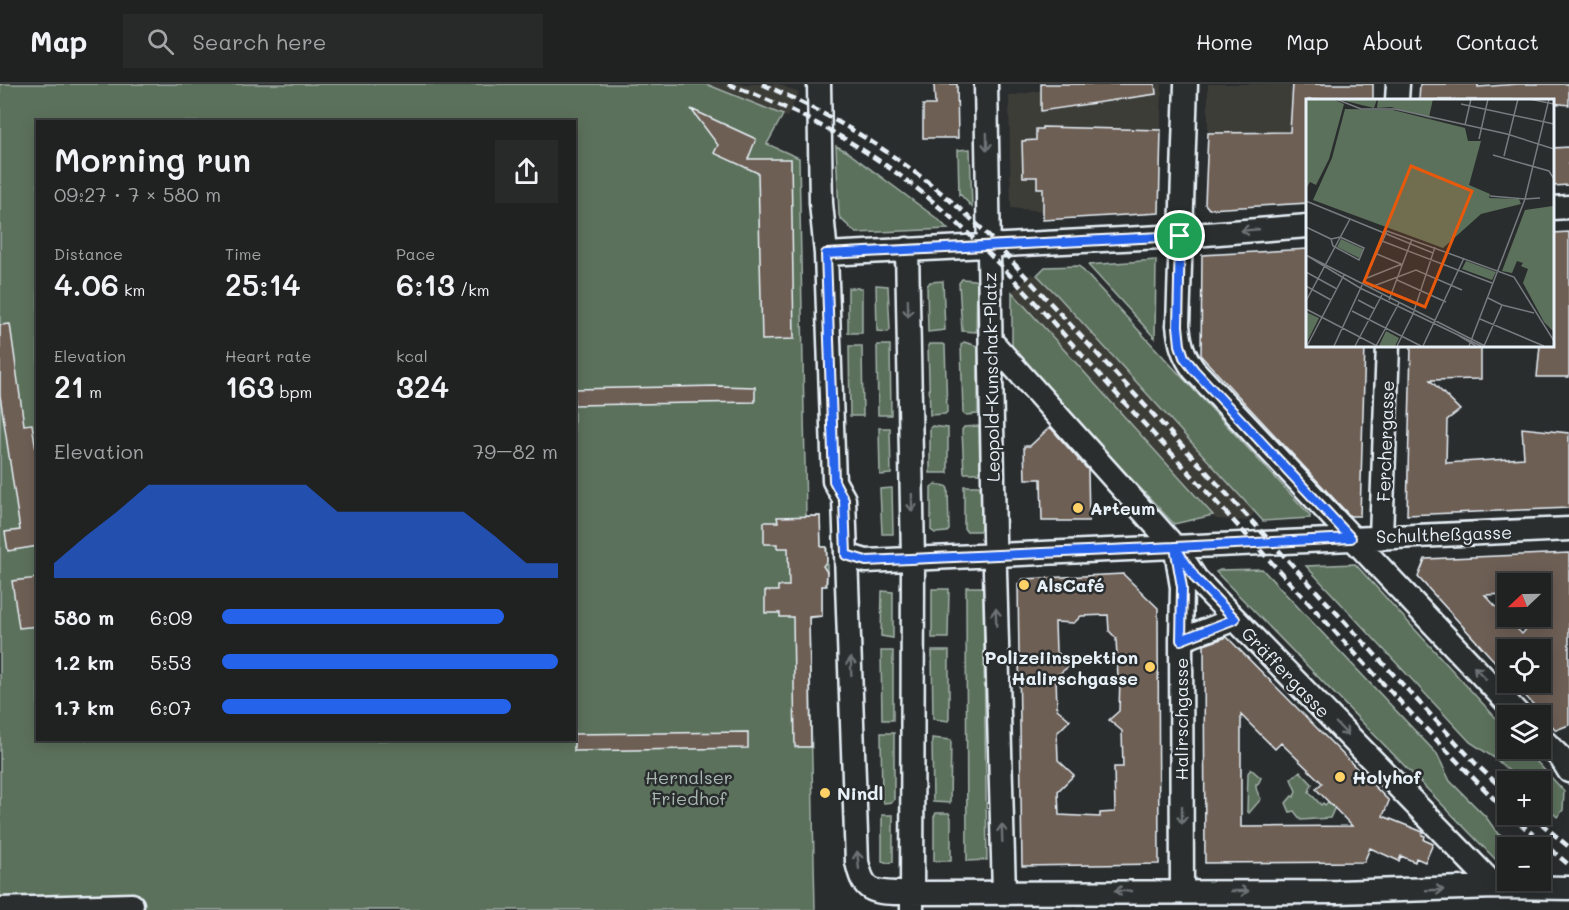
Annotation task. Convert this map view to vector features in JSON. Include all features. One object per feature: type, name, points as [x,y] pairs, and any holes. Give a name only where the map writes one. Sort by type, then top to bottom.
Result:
[{"type":"street","points":[[819,84],[821,203],[826,254],[834,481],[844,500],[857,862],[866,887],[912,901],[1004,892],[1337,892],[1496,887],[1569,888]]},
{"type":"street","points":[[986,84],[989,245],[1180,236],[1306,226]]},
{"type":"street","points":[[1397,99],[1398,84]]},
{"type":"street","points":[[1185,95],[1178,326],[1184,357],[1510,705]]},
{"type":"street","points":[[1554,208],[1569,207]]},
{"type":"street","name":"Leopold-Kunschak-Platz","points":[[826,254],[989,245],[1004,892]]},
{"type":"street","points":[[907,249],[913,559],[912,901]]},
{"type":"street","name":"Gräffergasse","points":[[991,341],[1175,547],[1196,579],[1496,887]]},
{"type":"street","name":"Ferchergasse","points":[[1381,537],[1388,346]]},
{"type":"street","name":"Schultheßgasse","points":[[995,555],[1569,529]]},
{"type":"street","name":"Halirschgasse","points":[[1175,547],[1182,587],[1182,891]]},
{"type":"street","points":[[846,555],[866,561],[995,555]]},
{"type":"street","points":[[1181,640],[1235,619]]},
{"type":"street","points":[[1551,748],[1566,762]]},
{"type":"street","points":[[0,909],[132,906]]},
{"type":"shaded area","points":[[706,84],[779,84],[799,93],[787,117]]},
{"type":"shaded area","points":[[1081,84],[1162,84],[1159,213],[1043,220],[1043,211],[1011,208],[1009,96]]},
{"type":"shaded area","points":[[1208,84],[1373,84],[1373,99],[1306,99],[1306,104],[1291,132],[1208,133]]},
{"type":"shaded area","points":[[1032,273],[1034,276],[1037,275],[1058,296],[1255,509],[1248,521],[1216,519],[1012,292]]},
{"type":"green space","name":"Hernalser Friedhof","points":[[0,84],[706,84],[783,115],[767,144],[799,158],[806,516],[820,516],[821,547],[827,547],[827,586],[822,585],[822,616],[809,618],[815,910],[0,910]]},
{"type":"green space","points":[[836,146],[846,151],[948,229],[856,233],[839,215]]},
{"type":"green space","points":[[970,149],[972,207],[959,195],[958,150]]},
{"type":"green space","points":[[1156,260],[1155,338],[1088,265]]},
{"type":"green space","points":[[1079,266],[1310,515],[1310,518],[1263,521],[1037,275],[1045,267]]},
{"type":"green space","points":[[962,279],[977,282],[976,332],[962,331],[959,283]]},
{"type":"green space","points":[[943,281],[945,330],[928,332],[927,286],[930,282]]},
{"type":"green space","points":[[876,285],[888,286],[890,330],[888,332],[877,331]]},
{"type":"green space","points":[[848,288],[862,288],[862,333],[848,333]]},
{"type":"green space","points":[[1012,292],[1213,515],[1174,524],[1012,351]]},
{"type":"green space","points":[[964,342],[978,346],[978,414],[965,415],[963,413],[961,345]]},
{"type":"green space","points":[[929,344],[945,345],[947,412],[945,414],[930,415]]},
{"type":"green space","points":[[877,345],[890,345],[891,415],[878,415]]},
{"type":"green space","points":[[849,346],[862,346],[863,416],[850,416]]},
{"type":"green space","points":[[932,426],[948,428],[948,473],[930,473],[930,428]]},
{"type":"green space","points":[[979,426],[980,473],[964,473],[962,430],[964,427]]},
{"type":"green space","points":[[879,428],[890,428],[891,474],[880,475]]},
{"type":"green space","points":[[935,484],[946,486],[948,489],[949,530],[947,532],[935,533],[931,530],[931,487]]},
{"type":"green space","points":[[964,486],[981,488],[981,529],[979,531],[966,531],[964,528]]},
{"type":"green space","points":[[892,488],[893,534],[882,534],[880,489]]},
{"type":"green space","points":[[1355,564],[1497,719],[1497,759],[1534,759],[1545,771],[1509,771],[1496,759],[1470,742],[1306,566]]},
{"type":"green space","points":[[1262,569],[1437,754],[1450,781],[1503,837],[1497,837],[1497,861],[1216,572]]},
{"type":"green space","points":[[966,587],[983,587],[987,860],[967,861]]},
{"type":"green space","points":[[932,589],[949,589],[948,638],[932,638]]},
{"type":"green space","points":[[882,591],[893,592],[893,638],[881,636]]},
{"type":"green space","points":[[881,651],[893,651],[893,720],[882,720]]},
{"type":"green space","points":[[932,651],[949,651],[949,721],[933,719]]},
{"type":"green space","points":[[881,733],[894,733],[894,800],[884,803],[882,800]]},
{"type":"green space","points":[[932,738],[951,740],[950,803],[933,802]]},
{"type":"green space","points":[[1251,769],[1261,778],[1256,786],[1261,799],[1249,813],[1247,811],[1248,773]]},
{"type":"green space","points":[[1300,771],[1312,784],[1309,792],[1321,805],[1329,801],[1335,807],[1330,818],[1301,820],[1294,811],[1290,812],[1286,803],[1292,796],[1294,797],[1296,791],[1291,779]]},
{"type":"green space","points":[[1551,777],[1564,791],[1563,810],[1557,817],[1551,811]]},
{"type":"green space","points":[[936,813],[949,813],[951,818],[951,861],[934,861],[934,817]]},
{"type":"green space","points":[[882,815],[893,815],[893,862],[888,863],[882,861]]},
{"type":"building","points":[[934,84],[957,84],[958,138],[923,138],[923,105],[935,105]]},
{"type":"building","points":[[1041,84],[1155,84],[1156,94],[1041,111]]},
{"type":"building","points":[[1293,84],[1373,84],[1373,99],[1306,99],[1306,203],[1209,209],[1205,204],[1208,133],[1290,132]]},
{"type":"building","points":[[1420,84],[1478,84],[1478,87],[1569,84],[1569,105],[1554,103],[1554,99],[1419,99]]},
{"type":"building","points":[[691,109],[756,139],[748,159],[791,159],[794,339],[762,340],[758,173],[714,153],[718,145]]},
{"type":"building","points":[[1042,127],[1161,130],[1159,213],[1043,220],[1043,188],[1037,188],[1037,177],[1023,177],[1022,141],[1036,140],[1036,129],[1042,129]]},
{"type":"building","points":[[1569,147],[1569,185],[1554,186],[1554,148]]},
{"type":"building","points":[[1569,232],[1569,377],[1537,377],[1540,346],[1554,346],[1554,233]]},
{"type":"building","points":[[1306,249],[1306,346],[1365,346],[1360,516],[1350,516],[1201,356],[1202,255]]},
{"type":"building","points":[[10,324],[24,425],[32,424],[36,450],[36,546],[8,551],[5,532],[20,530],[0,395],[0,325]]},
{"type":"building","points":[[1411,346],[1481,346],[1481,379],[1430,380],[1460,410],[1447,420],[1446,463],[1524,458],[1522,428],[1569,433],[1569,508],[1407,515]]},
{"type":"building","points":[[755,387],[755,402],[576,405],[576,389]]},
{"type":"building","points":[[1050,427],[1088,470],[1089,521],[1042,521],[1041,479],[1025,479],[1024,446],[1030,446]]},
{"type":"building","points":[[820,516],[821,547],[826,547],[827,561],[823,566],[827,572],[826,586],[822,586],[822,616],[809,617],[811,747],[795,747],[793,617],[780,617],[780,613],[765,613],[765,591],[778,591],[778,586],[789,586],[788,548],[777,548],[777,544],[764,544],[764,522],[778,522],[777,517]]},
{"type":"building","points":[[1569,553],[1569,725],[1556,730],[1551,724],[1551,705],[1534,705],[1523,693],[1551,693],[1551,639],[1497,639],[1497,664],[1418,577],[1425,559]]},
{"type":"building","points":[[1123,574],[1158,608],[1159,864],[1022,866],[1018,584],[1023,579]],"holes":[[[1108,615],[1109,631],[1116,638],[1118,678],[1120,678],[1119,711],[1109,720],[1122,731],[1123,767],[1114,767],[1115,812],[1100,813],[1100,817],[1059,815],[1058,791],[1074,775],[1058,760],[1057,733],[1070,720],[1057,709],[1056,676],[1071,665],[1056,651],[1055,622],[1074,623],[1081,616]]]},
{"type":"building","points":[[36,578],[36,626],[19,628],[12,581]]},
{"type":"building","name":"Holyhof","points":[[1227,637],[1389,801],[1383,816],[1423,832],[1424,840],[1433,844],[1425,862],[1416,858],[1415,862],[1401,856],[1399,861],[1370,848],[1364,862],[1205,863],[1204,645]],"holes":[[[1241,715],[1275,749],[1281,743],[1322,783],[1316,789],[1352,826],[1241,827]]]},
{"type":"building","points":[[748,732],[748,748],[574,751],[576,734]]},
{"type":"railway","points":[[728,84],[784,107],[864,151],[914,186],[964,230],[1015,281],[1366,665],[1497,802]]},
{"type":"railway","points":[[762,84],[823,114],[878,146],[931,184],[982,229],[1477,765],[1497,784]]},
{"type":"railway","points":[[1522,825],[1569,865]]},
{"type":"railway","points":[[1543,825],[1569,847]]},
{"type":"place","name":"Arteum","points":[[1078,508]]},
{"type":"place","name":"AlsCafé","points":[[1024,585]]},
{"type":"place","name":"Polizeiinspektion Halirschgasse","points":[[1150,667]]},
{"type":"place","name":"Holyhof","points":[[1340,777]]},
{"type":"place","name":"Nindl","points":[[825,793]]},
{"type":"route","points":[[1180,236],[826,254],[834,481],[844,500],[846,555],[866,561],[1175,547],[1196,579],[1235,619],[1181,640],[1182,587],[1175,547],[1351,538],[1184,357],[1178,326],[1180,236]]}]
